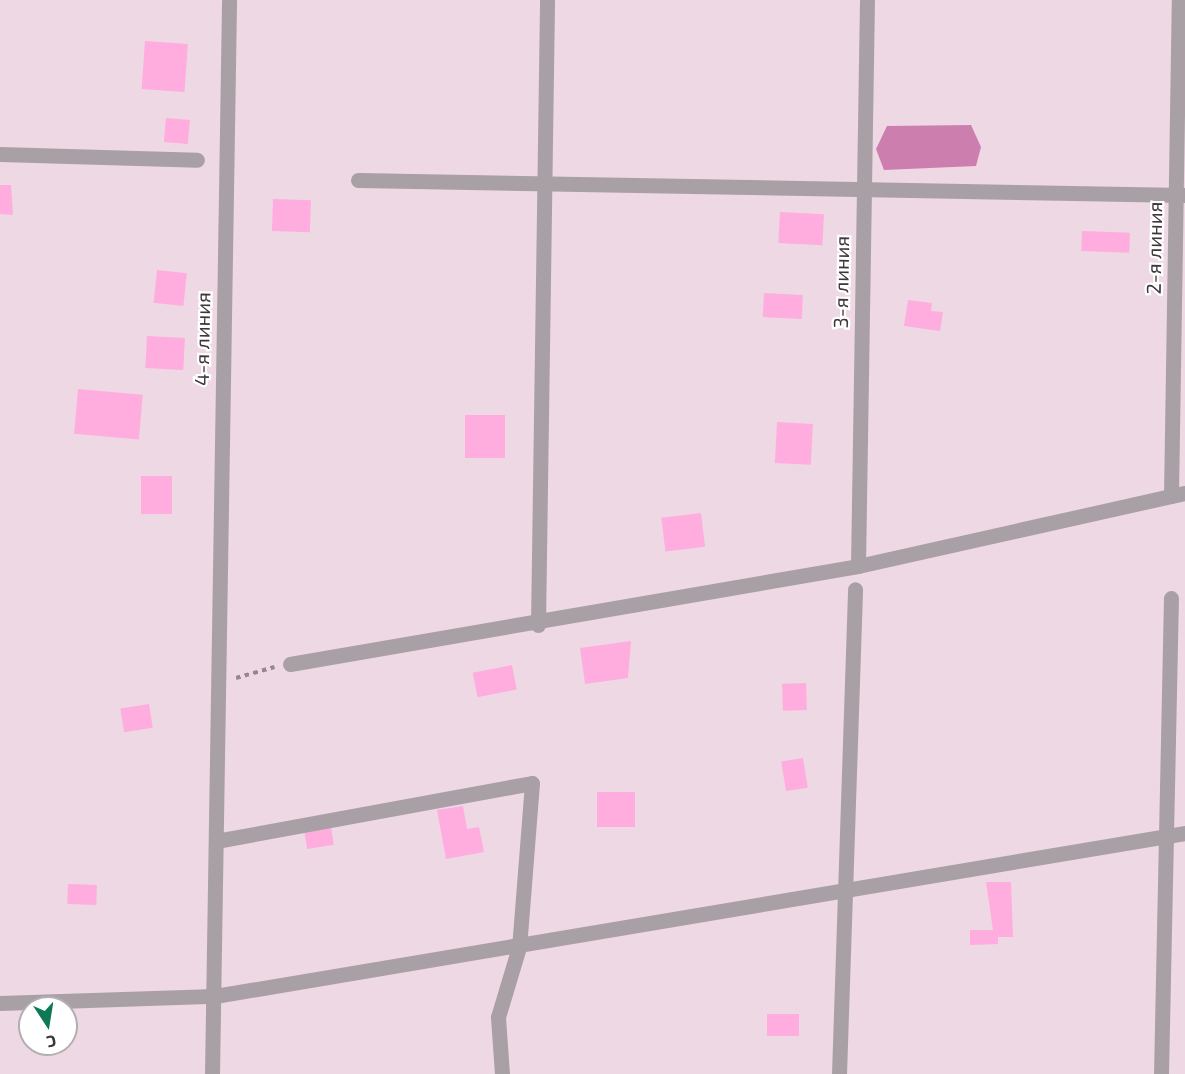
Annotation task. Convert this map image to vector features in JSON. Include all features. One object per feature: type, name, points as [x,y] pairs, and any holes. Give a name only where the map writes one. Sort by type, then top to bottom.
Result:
[{"type":"street","name":"4-я линия","points":[[212,1074],[229,0]]},
{"type":"street","points":[[538,624],[547,0]]},
{"type":"street","name":"3-я линия","points":[[858,566],[867,0]]},
{"type":"street","name":"2-я линия","points":[[1178,495],[1179,0]]},
{"type":"street","points":[[0,154],[197,160]]},
{"type":"street","points":[[358,180],[1180,195]]},
{"type":"street","points":[[290,664],[538,624],[858,566],[1178,495]]},
{"type":"street","points":[[839,1074],[855,589]]},
{"type":"street","points":[[1161,1074],[1168,836],[1171,598]]},
{"type":"street","points":[[216,841],[532,783],[519,947],[498,1017],[502,1074]]},
{"type":"street","points":[[0,1003],[215,996],[844,894],[1185,833]]},
{"type":"path","points":[[217,679],[290,664]]},
{"type":"shaded area","points":[[971,125],[981,147],[976,166],[884,170],[876,149],[887,126]]},
{"type":"building","points":[[145,41],[188,44],[185,92],[142,89]]},
{"type":"building","points":[[166,118],[190,120],[188,144],[164,142]]},
{"type":"building","points":[[0,185],[11,185],[13,215],[0,214]]},
{"type":"building","points":[[273,199],[311,200],[310,232],[272,231]]},
{"type":"building","points":[[780,212],[824,214],[822,245],[778,243]]},
{"type":"building","points":[[1082,231],[1130,233],[1129,253],[1081,251]]},
{"type":"building","points":[[157,270],[187,273],[183,306],[154,303]]},
{"type":"building","points":[[764,293],[803,295],[802,319],[763,317]]},
{"type":"building","points":[[908,300],[932,303],[931,311],[943,312],[940,331],[904,326]]},
{"type":"building","points":[[147,336],[185,338],[183,370],[145,368]]},
{"type":"building","points":[[78,389],[143,395],[139,439],[74,434]]},
{"type":"building","points":[[465,415],[505,415],[505,458],[465,458]]},
{"type":"building","points":[[777,422],[813,424],[811,465],[775,463]]},
{"type":"building","points":[[141,476],[172,476],[172,514],[141,514]]},
{"type":"building","points":[[701,513],[705,547],[665,552],[661,518]]},
{"type":"building","points":[[631,641],[628,678],[585,684],[580,648]]},
{"type":"building","points":[[512,665],[517,690],[478,697],[473,673]]},
{"type":"building","points":[[806,683],[807,710],[783,711],[782,684]]},
{"type":"building","points":[[149,704],[153,728],[124,732],[120,709]]},
{"type":"building","points":[[803,758],[808,788],[786,791],[781,761]]},
{"type":"building","points":[[597,792],[635,792],[635,827],[597,827]]},
{"type":"building","points":[[463,806],[467,829],[479,827],[484,852],[446,859],[437,810]]},
{"type":"building","points":[[331,827],[334,845],[307,849],[304,831]]},
{"type":"building","points":[[986,882],[1011,882],[1013,937],[998,937],[998,944],[970,945],[970,930],[993,930]]},
{"type":"building","points":[[68,884],[97,885],[96,905],[67,904]]},
{"type":"building","points":[[767,1014],[799,1014],[799,1036],[767,1036]]}]
